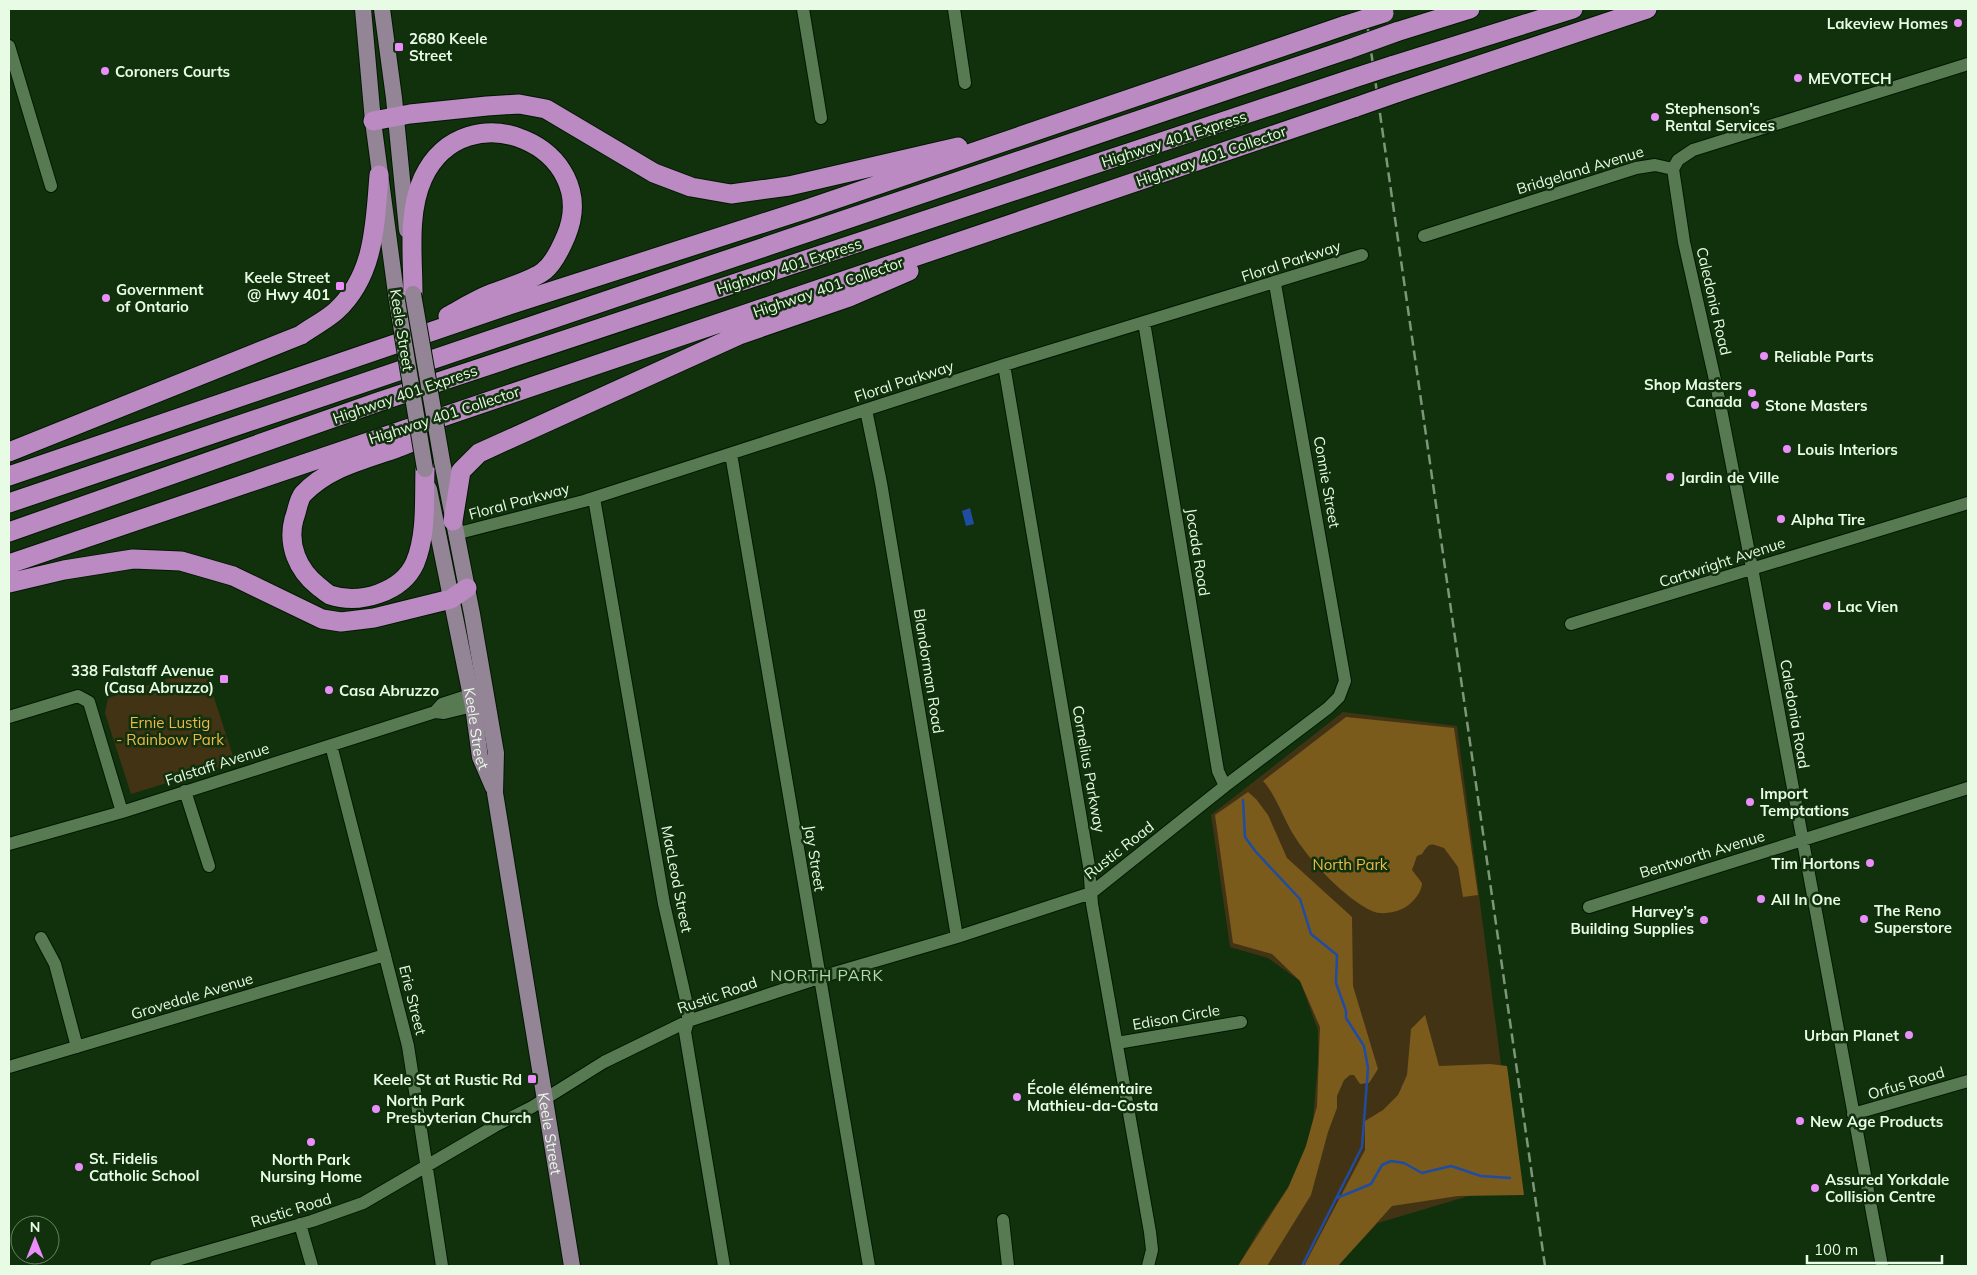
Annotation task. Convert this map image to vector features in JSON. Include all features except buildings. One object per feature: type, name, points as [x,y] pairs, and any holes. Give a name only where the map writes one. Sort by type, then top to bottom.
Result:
[{"type":"highway","name":"Highway 401 Express","points":[[9,503],[1396,32],[1470,9]]},
{"type":"highway","name":"Highway 401 Express","points":[[9,532],[378,402],[1351,79],[1572,9]]},
{"type":"highway","name":"Highway 401 Collector","points":[[9,564],[1647,9]]},
{"type":"highway","points":[[9,476],[393,344],[992,147],[1390,11]]},
{"type":"highway","points":[[373,121],[487,106],[519,104],[546,109],[654,174],[691,187],[731,194],[789,186],[969,145],[992,147]]},
{"type":"highway","points":[[393,344],[486,296],[543,272],[560,250],[571,224],[572,200],[562,171],[553,159],[533,144],[514,134],[497,132],[474,135],[452,144],[435,159],[423,179],[412,220],[405,298]]},
{"type":"highway","points":[[9,452],[301,335],[336,311],[356,287],[370,257],[376,217],[379,175]]},
{"type":"highway","points":[[454,528],[461,471],[478,453],[739,335],[849,297],[1024,220]]},
{"type":"highway","points":[[434,465],[419,551],[414,565],[398,585],[378,595],[352,597],[329,594],[307,577],[293,552],[293,524],[301,496],[320,479],[338,468],[398,448],[586,368]]},
{"type":"highway","points":[[9,583],[64,570],[133,559],[181,561],[233,576],[322,619],[341,622],[374,618],[451,599],[467,588]]},
{"type":"main road","name":"Keele Street","points":[[363,9],[379,175],[405,298],[434,465],[451,599],[472,700],[480,757],[495,793]]},
{"type":"main road","name":"Keele Street","points":[[382,9],[396,117],[405,298]]},
{"type":"main road","name":"Keele Street","points":[[434,465],[454,528],[467,588],[496,753],[495,793],[572,1266]]},
{"type":"street","points":[[803,9],[821,118]]},
{"type":"street","points":[[954,9],[965,83]]},
{"type":"street","points":[[9,46],[51,186]]},
{"type":"street","points":[[1673,169],[1678,160],[1693,150],[1968,64]]},
{"type":"street","name":"Bridgeland Avenue","points":[[1424,236],[1636,168],[1655,165],[1673,169]]},
{"type":"street","name":"Caledonia Road","points":[[1673,169],[1686,253],[1717,390],[1752,568],[1882,1266]]},
{"type":"street","name":"Floral Parkway","points":[[454,528],[538,514],[594,498],[1004,365],[1275,284],[1362,255]]},
{"type":"street","name":"Connie Street","points":[[1275,284],[1314,499],[1344,686]]},
{"type":"street","name":"Jocada Road","points":[[1144,322],[1218,771],[1225,786]]},
{"type":"street","name":"Cornelius Parkway","points":[[1004,365],[1089,866],[1090,893],[1150,1232],[1152,1250],[1148,1266]]},
{"type":"street","name":"Blandorman Road","points":[[866,410],[881,482],[957,937]]},
{"type":"street","name":"Jay Street","points":[[731,454],[869,1266]]},
{"type":"street","name":"MacLeod Street","points":[[594,498],[664,904],[688,1009],[688,1021],[685,1032],[724,1266]]},
{"type":"street","name":"Cartwright Avenue","points":[[1571,624],[1968,503]]},
{"type":"street","name":"Rustic Road","points":[[156,1266],[300,1224],[363,1203],[545,1100],[604,1062],[688,1021],[819,978],[957,937],[1090,893],[1225,786],[1328,708],[1339,697],[1344,686]]},
{"type":"street","points":[[9,717],[78,696],[89,702],[122,812]]},
{"type":"street","points":[[472,700],[489,713]]},
{"type":"street","name":"Falstaff Avenue","points":[[9,844],[122,812],[435,712],[442,704],[472,700]]},
{"type":"street","name":"Erie Street","points":[[331,745],[408,1046],[442,1266]]},
{"type":"street","name":"Bentworth Avenue","points":[[1589,906],[1968,788]]},
{"type":"street","points":[[185,792],[209,866]]},
{"type":"street","points":[[41,938],[55,964],[77,1047]]},
{"type":"street","name":"Grovedale Avenue","points":[[9,1067],[386,955]]},
{"type":"street","name":"Edison Circle","points":[[1117,1043],[1241,1022]]},
{"type":"street","name":"Orfus Road","points":[[1853,1114],[1968,1081]]},
{"type":"street","points":[[1003,1220],[1008,1266]]},
{"type":"street","points":[[300,1224],[312,1266]]},
{"type":"green space","name":"Ernie Lustig - Rainbow Park","points":[[204,667],[235,762],[131,794],[105,713],[108,698]]},
{"type":"green space","name":"North Park","points":[[1343,712],[1457,726],[1518,1195],[1472,1195],[1378,1223],[1337,1266],[1238,1266],[1257,1233],[1300,1169],[1313,1119],[1318,1062],[1318,1030],[1300,981],[1268,958],[1230,947],[1211,815]]},
{"type":"green space","points":[[1346,717],[1454,728],[1478,895],[1463,897],[1458,867],[1444,848],[1430,845],[1422,854],[1417,856],[1412,870],[1422,883],[1422,887],[1415,898],[1409,905],[1398,910],[1379,913],[1361,905],[1350,897],[1308,855],[1263,781]]},
{"type":"green space","points":[[1248,792],[1268,815],[1287,858],[1352,917],[1353,986],[1378,1069],[1369,1083],[1360,1084],[1354,1075],[1350,1075],[1344,1080],[1337,1096],[1337,1108],[1328,1132],[1311,1195],[1267,1266],[1238,1266],[1288,1188],[1306,1146],[1317,1106],[1320,1027],[1300,981],[1272,954],[1233,943],[1215,815]]},
{"type":"green space","points":[[1425,1015],[1439,1066],[1490,1064],[1507,1066],[1524,1195],[1458,1196],[1392,1206],[1338,1266],[1304,1266],[1365,1150],[1365,1121],[1383,1110],[1398,1095],[1407,1075],[1411,1029]]},
{"type":"water","points":[[970,508],[974,524],[966,526],[962,511]]},
{"type":"waterway","points":[[1243,800],[1245,837],[1256,852],[1300,899],[1311,934],[1337,955],[1336,983],[1346,1011],[1346,1018],[1364,1046],[1368,1068],[1362,1147],[1302,1266]]},
{"type":"waterway","points":[[1337,1198],[1371,1184],[1382,1165],[1391,1161],[1404,1163],[1422,1173],[1451,1166],[1481,1176],[1510,1178]]},
{"type":"railway","points":[[1365,9],[1545,1266]]},
{"type":"place","name":"Lakeview Homes","points":[[1958,23]]},
{"type":"place","name":"2680 Keele Street","points":[[399,47]]},
{"type":"place","name":"Coroners Courts","points":[[105,71]]},
{"type":"place","name":"MEVOTECH","points":[[1798,78]]},
{"type":"place","name":"Stephenson’s Rental Services","points":[[1655,117]]},
{"type":"place","name":"Keele Street @ Hwy 401","points":[[340,286]]},
{"type":"place","name":"Government of Ontario","points":[[106,298]]},
{"type":"place","name":"Reliable Parts","points":[[1764,356]]},
{"type":"place","name":"Shop Masters Canada","points":[[1752,393]]},
{"type":"place","name":"Stone Masters","points":[[1755,405]]},
{"type":"place","name":"Louis Interiors","points":[[1787,449]]},
{"type":"place","name":"Jardin de Ville","points":[[1670,477]]},
{"type":"place","name":"Alpha Tire","points":[[1781,519]]},
{"type":"place","name":"Lac Vien","points":[[1827,606]]},
{"type":"place","name":"338 Falstaff Avenue (Casa Abruzzo)","points":[[224,679]]},
{"type":"place","name":"Casa Abruzzo","points":[[329,690]]},
{"type":"place","name":"Import Temptations","points":[[1750,802]]},
{"type":"place","name":"Tim Hortons","points":[[1870,863]]},
{"type":"place","name":"All In One","points":[[1761,899]]},
{"type":"place","name":"The Reno Superstore","points":[[1864,919]]},
{"type":"place","name":"Harvey’s Building Supplies","points":[[1704,920]]},
{"type":"place","name":"Urban Planet","points":[[1909,1035]]},
{"type":"place","name":"Keele St at Rustic Rd","points":[[532,1079]]},
{"type":"place","name":"École élémentaire Mathieu-da-Costa","points":[[1017,1097]]},
{"type":"place","name":"North Park Presbyterian Church","points":[[376,1109]]},
{"type":"place","name":"New Age Products","points":[[1800,1121]]},
{"type":"place","name":"North Park Nursing Home","points":[[311,1142]]},
{"type":"place","name":"St. Fidelis Catholic School","points":[[79,1167]]},
{"type":"place","name":"Assured Yorkdale Collision Centre","points":[[1815,1188]]},
{"type":"district","name":"NORTH PARK","points":[[827,975]]}]
